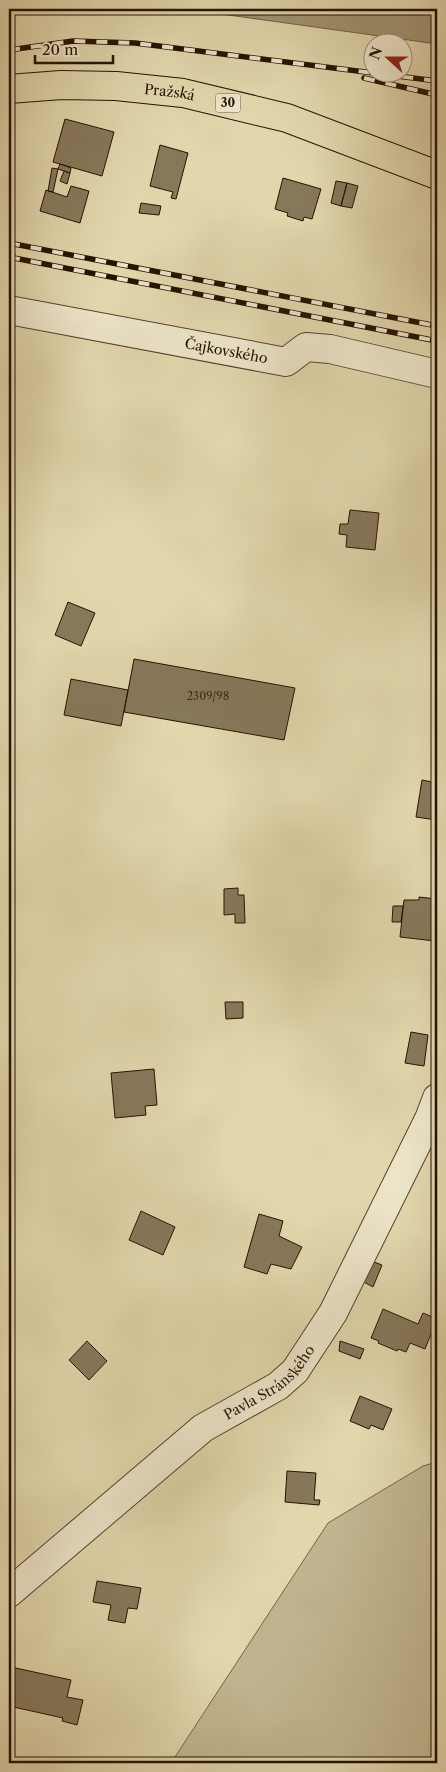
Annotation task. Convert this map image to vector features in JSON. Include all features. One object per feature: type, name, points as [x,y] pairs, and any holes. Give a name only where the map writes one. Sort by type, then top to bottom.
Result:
[{"type":"main road","name":"Pražská","points":[[9,89],[62,85],[116,86],[183,93],[287,118],[437,175]]},
{"type":"street","name":"Čajkovského","points":[[9,310],[286,362],[306,347],[322,348],[437,374]]},
{"type":"street","name":"Pavla Stránského","points":[[9,1593],[203,1428],[278,1386],[295,1371],[333,1314],[429,1119],[437,1098]]},
{"type":"shaded area","points":[[185,9],[437,9],[437,44],[414,41],[414,32],[364,32],[364,34]]},
{"type":"shaded area","points":[[437,1462],[437,1763],[171,1763],[328,1523],[423,1466]]},
{"type":"building","points":[[65,119],[114,132],[102,176],[53,162]]},
{"type":"building","points":[[160,145],[188,153],[176,199],[171,198],[173,192],[150,186]]},
{"type":"building","points":[[60,164],[71,168],[70,173],[58,169]]},
{"type":"building","points":[[52,168],[58,169],[53,192],[48,191]]},
{"type":"building","points":[[64,171],[70,173],[67,184],[60,181]]},
{"type":"building","points":[[283,178],[321,189],[312,219],[304,217],[303,221],[287,216],[288,213],[275,209]]},
{"type":"building","points":[[336,181],[347,183],[341,206],[331,203]]},
{"type":"building","points":[[347,183],[358,186],[352,208],[341,206]]},
{"type":"building","points":[[71,186],[89,191],[80,223],[40,211],[46,190],[67,197]]},
{"type":"building","points":[[141,203],[161,206],[159,215],[139,213]]},
{"type":"building","points":[[350,510],[379,513],[375,550],[346,547],[347,535],[339,534],[340,524],[348,524]]},
{"type":"building","points":[[68,602],[95,613],[81,646],[55,635]]},
{"type":"building","points":[[134,659],[295,688],[284,740],[124,712]]},
{"type":"building","points":[[71,679],[128,690],[121,726],[64,715]]},
{"type":"building","points":[[422,780],[437,783],[437,820],[416,817]]},
{"type":"building","points":[[238,888],[238,895],[244,895],[245,923],[235,923],[235,914],[224,915],[224,889]]},
{"type":"building","points":[[419,897],[437,899],[435,941],[400,937],[404,900],[419,900]]},
{"type":"building","points":[[393,906],[403,906],[401,922],[392,922]]},
{"type":"building","points":[[225,1002],[243,1002],[243,1018],[226,1019]]},
{"type":"building","points":[[411,1032],[428,1035],[424,1066],[405,1063]]},
{"type":"building","points":[[154,1069],[157,1105],[145,1106],[146,1115],[115,1118],[111,1073]]},
{"type":"building","points":[[141,1211],[175,1227],[163,1255],[129,1240]]},
{"type":"building","points":[[259,1214],[283,1221],[279,1236],[302,1247],[291,1269],[271,1264],[267,1274],[244,1267]]},
{"type":"building","points":[[369,1260],[382,1265],[373,1287],[360,1280]]},
{"type":"building","points":[[383,1309],[418,1324],[423,1313],[437,1319],[425,1349],[410,1343],[406,1352],[398,1349],[397,1351],[371,1338]]},
{"type":"building","points":[[87,1341],[107,1361],[89,1380],[69,1360]]},
{"type":"building","points":[[340,1341],[364,1349],[360,1359],[339,1351]]},
{"type":"building","points":[[360,1396],[392,1409],[383,1430],[371,1425],[369,1429],[350,1421]]},
{"type":"building","points":[[287,1471],[316,1473],[314,1500],[320,1500],[319,1505],[285,1502]]},
{"type":"building","points":[[97,1581],[141,1588],[137,1609],[128,1608],[125,1623],[108,1620],[111,1605],[93,1602]]},
{"type":"building","points":[[11,1667],[71,1680],[67,1697],[83,1700],[77,1725],[62,1721],[63,1718],[9,1706]]},
{"type":"railway","points":[[9,50],[73,41],[135,43],[437,81]]},
{"type":"railway","points":[[381,82],[437,95]]},
{"type":"railway","points":[[9,243],[437,326]]},
{"type":"railway","points":[[9,257],[437,341]]}]
